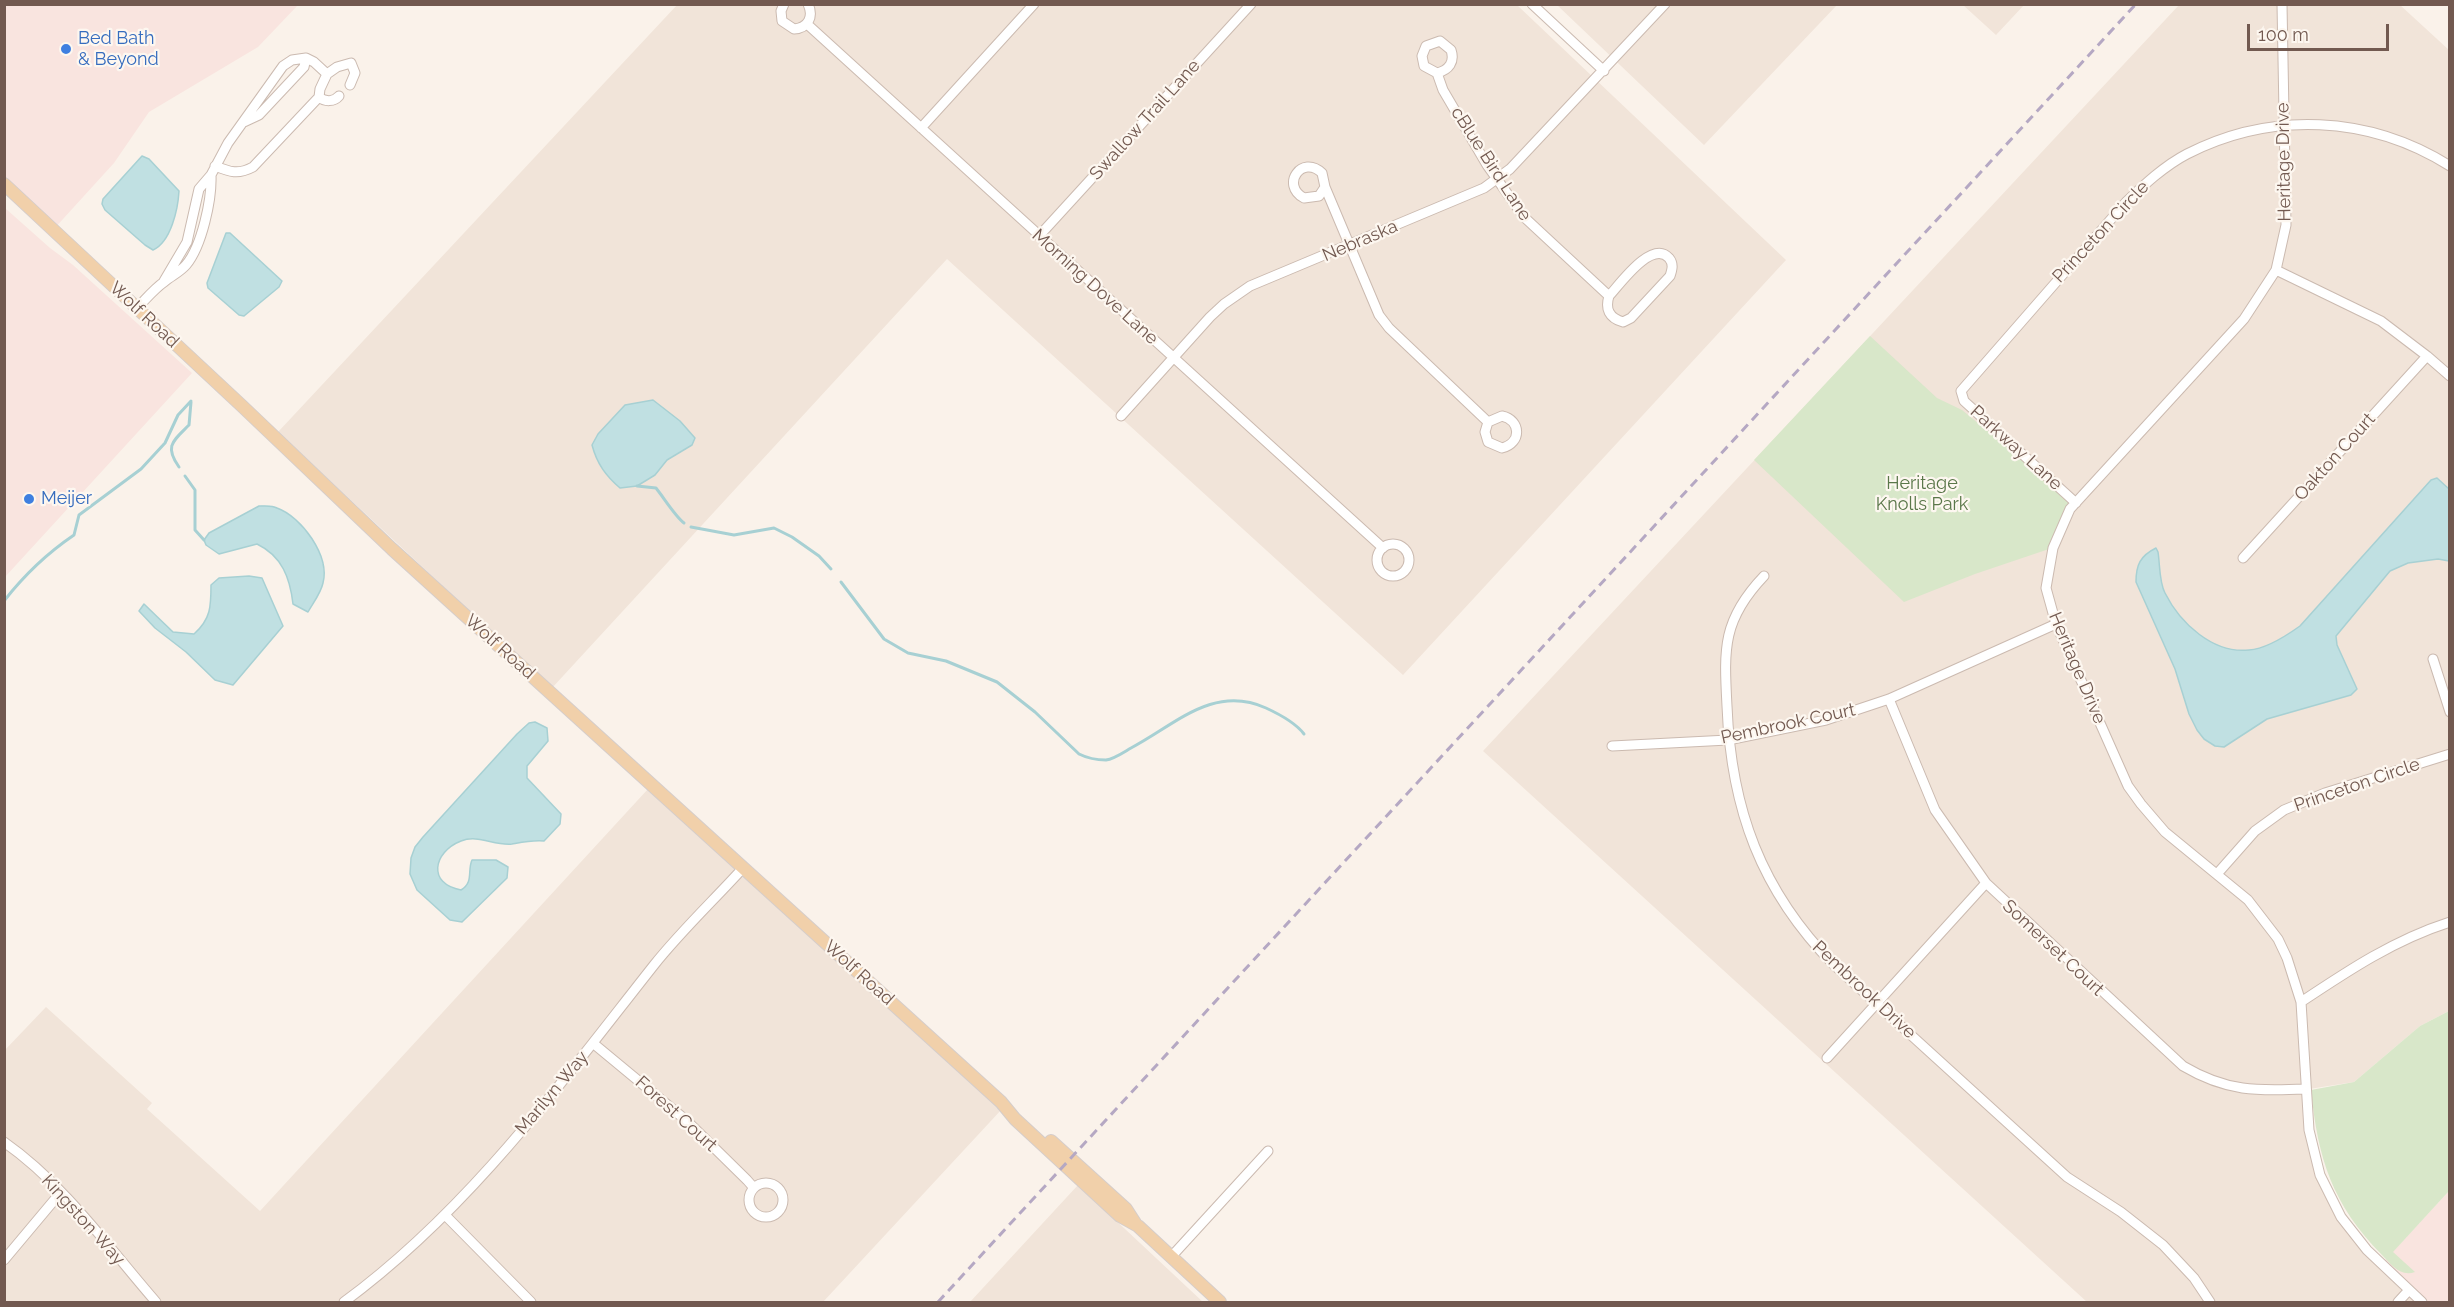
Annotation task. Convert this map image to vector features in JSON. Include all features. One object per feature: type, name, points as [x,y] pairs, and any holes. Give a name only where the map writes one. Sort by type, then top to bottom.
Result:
[{"type":"main road","name":"Wolf Road","points":[[4,184],[392,549],[1001,1102],[1020,1114],[1126,1209],[1138,1226],[1220,1302]]},
{"type":"street","points":[[783,4],[780,16],[786,25],[799,29],[807,24],[811,15],[808,4]]},
{"type":"street","name":"Swallow Trail Lane","points":[[1039,236],[1251,4]]},
{"type":"street","points":[[1532,4],[1604,71]]},
{"type":"street","name":"Nebraska","points":[[1120,416],[1224,304],[1250,286],[1484,188],[1498,179],[1604,71],[1665,4]]},
{"type":"street","name":"Heritage Drive","points":[[2282,4],[2286,225],[2276,270],[2244,319],[2070,509],[2053,548],[2046,588],[2056,624],[2128,786],[2158,825],[2248,900],[2271,927],[2287,958],[2301,1002],[2309,1130],[2320,1175],[2336,1206],[2367,1250],[2422,1302]]},
{"type":"street","points":[[921,128],[1028,7]]},
{"type":"street","name":"Morning Dove Lane","points":[[807,24],[1383,549]]},
{"type":"street","points":[[137,308],[164,281],[187,242],[200,189],[228,143],[282,66],[292,60],[306,58],[327,74]]},
{"type":"street","points":[[244,122],[259,115],[304,68],[306,58]]},
{"type":"street","points":[[213,171],[235,174],[244,173],[253,167],[319,97],[327,74],[337,67],[351,63],[355,73],[350,85]]},
{"type":"street","name":"cBlue Bird Lane","points":[[1437,73],[1443,90],[1524,217],[1609,296]]},
{"type":"street","points":[[319,97],[329,101],[336,100],[339,96]]},
{"type":"street","name":"Princeton Circle","points":[[1961,391],[2126,202],[2149,180],[2195,151],[2254,129],[2283,124],[2338,127],[2372,133],[2407,144],[2450,166]]},
{"type":"street","points":[[1325,188],[1376,308],[1389,328],[1488,422]]},
{"type":"street","name":"cBlue Bird Lane","points":[[1655,253],[1664,254],[1670,260],[1673,268],[1670,276],[1631,318],[1623,322],[1615,319],[1608,312],[1609,296],[1646,256],[1655,253]]},
{"type":"street","points":[[2276,270],[2381,321],[2450,376]]},
{"type":"street","name":"Oakton Court","points":[[2243,558],[2427,356]]},
{"type":"street","name":"Parkway Lane","points":[[1961,391],[1964,401],[2076,502]]},
{"type":"street","name":"Pembrook Drive","points":[[1764,576],[1747,594],[1733,620],[1725,653],[1728,740],[1735,788],[1742,815],[1773,887],[1796,922],[1820,951],[2067,1177],[2121,1212],[2163,1245],[2194,1278],[2210,1302]]},
{"type":"street","name":"Pembrook Court","points":[[1612,746],[1728,740],[1826,720],[1889,699],[2056,624]]},
{"type":"street","points":[[2433,659],[2450,712]]},
{"type":"street","name":"Somerset Court","points":[[1889,699],[1935,810],[1962,852],[1986,883],[2183,1066],[2212,1081],[2253,1091],[2305,1089]]},
{"type":"street","name":"Princeton Circle","points":[[2217,874],[2255,831],[2284,810],[2325,793],[2450,753]]},
{"type":"street","name":"Marilyn Way","points":[[344,1302],[445,1215],[594,1044],[656,963],[743,868]]},
{"type":"street","points":[[1827,1058],[1986,883]]},
{"type":"street","points":[[2301,1002],[2376,953],[2413,935],[2450,922]]},
{"type":"street","name":"Forest Court","points":[[594,1044],[687,1121],[753,1188]]},
{"type":"street","name":"Kingston Way","points":[[4,1142],[25,1157],[61,1192],[156,1302]]},
{"type":"street","points":[[1171,1257],[1268,1151]]},
{"type":"street","points":[[4,1260],[61,1192]]},
{"type":"street","points":[[445,1215],[531,1302]]},
{"type":"street","points":[[2398,1302],[2409,1290]]},
{"type":"shaded area","points":[[4,5],[298,5],[258,47],[149,112],[114,163],[53,230],[5,184]]},
{"type":"shaded area","points":[[677,5],[1517,5],[1786,260],[1403,675],[947,259],[552,688],[278,432]]},
{"type":"shaded area","points":[[1557,5],[1837,5],[1704,145]]},
{"type":"shaded area","points":[[1963,5],[2024,5],[1996,35]]},
{"type":"shaded area","points":[[2179,5],[2400,5],[2449,50],[2449,1011],[2420,1026],[2354,1082],[2309,1089],[2313,1127],[2323,1174],[2344,1215],[2369,1247],[2429,1302],[2087,1302],[1483,751]]},
{"type":"shaded area","points":[[5,208],[73,265],[192,373],[5,577]]},
{"type":"shaded area","points":[[648,789],[1002,1109],[823,1302],[5,1302],[4,1051],[46,1007],[152,1103],[147,1109],[260,1211]]},
{"type":"shaded area","points":[[1078,1185],[1203,1302],[970,1302]]},
{"type":"shaded area","points":[[2449,1191],[2449,1302],[2429,1302],[2384,1261]]},
{"type":"green space","name":"Heritage Knolls Park","points":[[1870,336],[1937,398],[1962,410],[2074,502],[2049,549],[1975,574],[1904,602],[1754,460]]},
{"type":"green space","points":[[2449,1011],[2449,1191],[2393,1252],[2415,1272],[2405,1273],[2393,1266],[2365,1236],[2339,1199],[2323,1159],[2311,1090],[2354,1082],[2420,1026]]},
{"type":"water","points":[[142,156],[149,159],[179,191],[169,233],[165,240],[153,250],[105,210],[102,204],[103,199]]},
{"type":"water","points":[[226,233],[230,233],[282,281],[279,287],[244,316],[239,315],[208,288],[207,283]]},
{"type":"water","points":[[653,400],[680,421],[695,438],[692,445],[667,460],[655,475],[637,486],[620,488],[603,469],[592,445],[598,434],[625,405]]},
{"type":"water","points":[[2437,478],[2449,489],[2449,561],[2438,559],[2408,563],[2390,571],[2336,636],[2337,645],[2357,689],[2351,695],[2267,719],[2224,747],[2215,746],[2204,739],[2189,714],[2175,669],[2136,582],[2138,566],[2146,554],[2156,548],[2165,593],[2179,615],[2199,634],[2223,647],[2236,650],[2255,649],[2276,641],[2300,626],[2431,480]]},
{"type":"water","points":[[259,506],[273,506],[296,520],[318,550],[324,572],[323,583],[308,612],[293,604],[287,577],[279,561],[266,549],[257,544],[219,554],[206,545],[204,540],[209,533]]},
{"type":"water","points":[[249,576],[262,578],[283,626],[233,685],[215,680],[186,652],[155,628],[139,611],[144,604],[173,632],[194,634],[204,623],[209,612],[211,585],[219,578]]},
{"type":"water","points":[[535,722],[547,728],[548,741],[527,766],[527,778],[561,814],[560,824],[544,841],[505,844],[467,839],[444,852],[438,867],[439,875],[450,887],[461,890],[468,883],[472,860],[496,860],[508,867],[507,878],[462,922],[450,920],[417,890],[410,874],[411,858],[415,847],[517,734],[529,723]]},
{"type":"waterway","points":[[4,601],[36,565],[74,535],[79,515],[141,469],[165,443],[178,415],[191,401]]},
{"type":"waterway","points":[[179,467],[171,449],[172,444],[189,425],[191,402]]},
{"type":"waterway","points":[[185,476],[195,490],[195,530],[204,540]]},
{"type":"waterway","points":[[637,486],[656,488],[684,523]]},
{"type":"waterway","points":[[691,527],[734,535],[774,528],[792,537],[819,556],[831,569]]},
{"type":"waterway","points":[[841,582],[884,639],[908,653],[946,661],[997,682],[1035,712],[1085,757],[1103,760],[1112,758],[1195,710],[1229,701],[1247,702],[1266,708],[1291,722],[1304,734]]},
{"type":"railway","points":[[938,1302],[2136,4]]},
{"type":"place","name":"Bed Bath & Beyond","points":[[66,49]]},
{"type":"place","name":"Meijer","points":[[29,499]]}]
